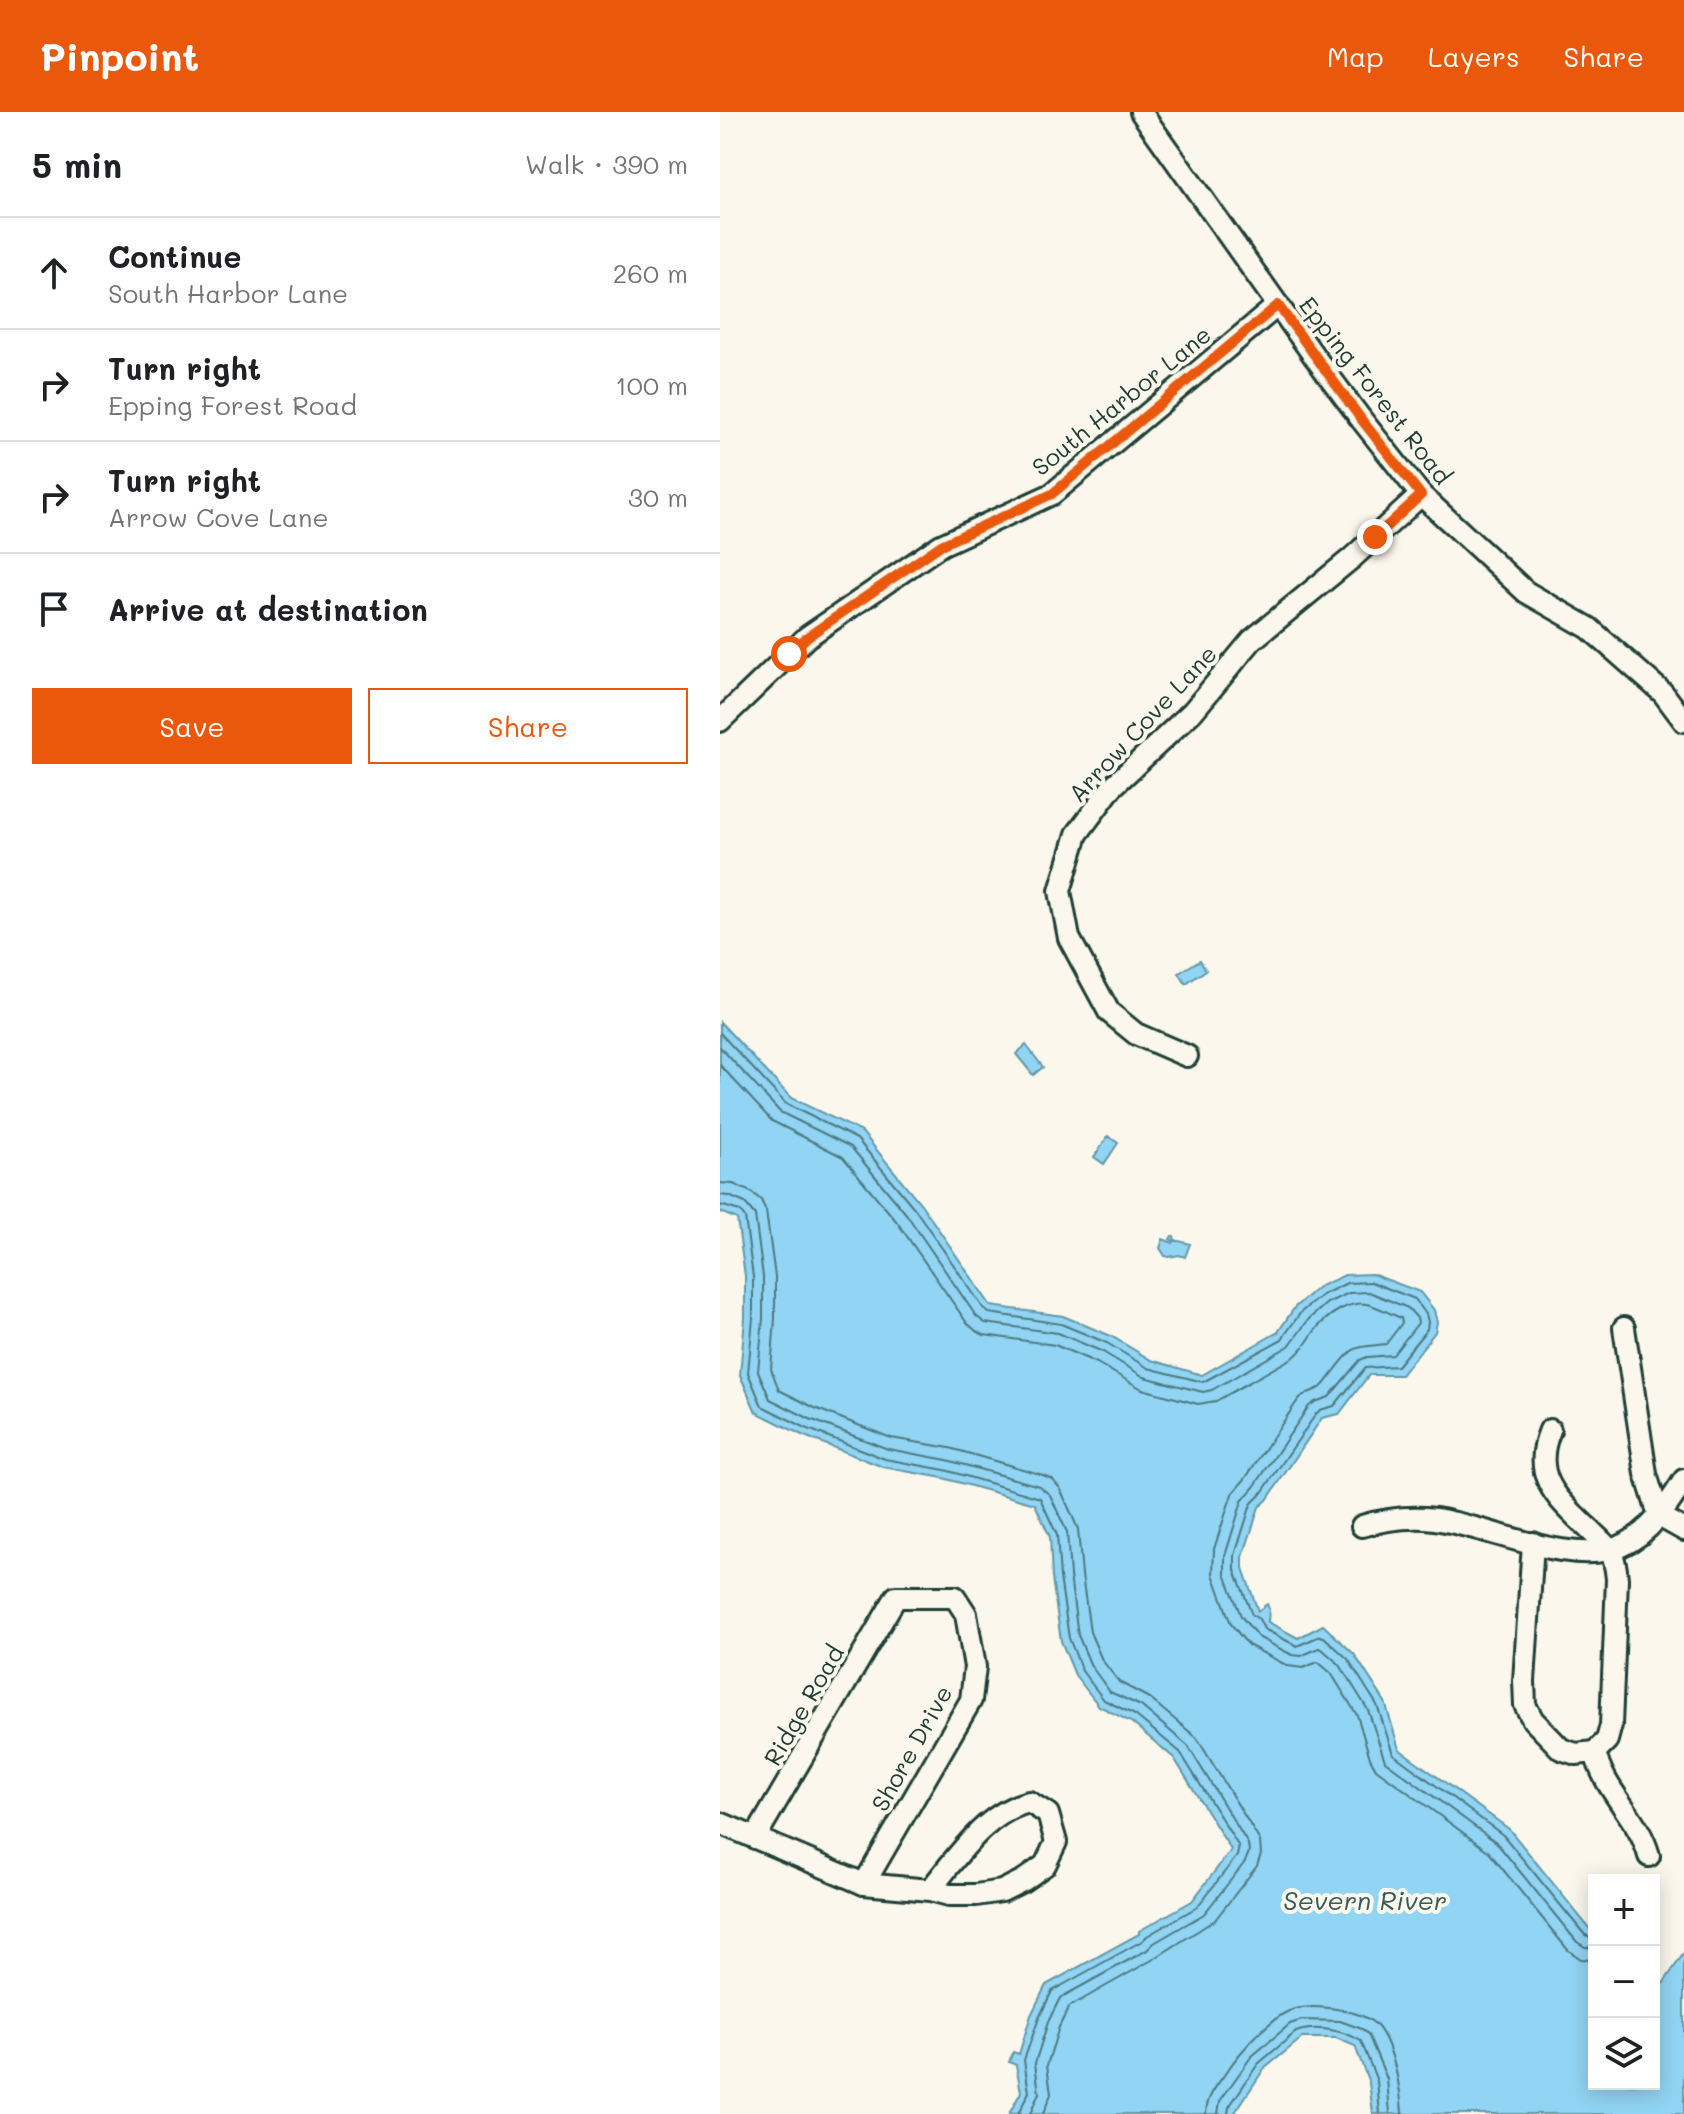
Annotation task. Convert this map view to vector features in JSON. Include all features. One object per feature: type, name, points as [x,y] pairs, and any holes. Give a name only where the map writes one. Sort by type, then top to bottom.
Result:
[{"type":"street","name":"Epping Forest Road","points":[[1141,112],[1361,419],[1421,495],[1526,592],[1589,628],[1663,693],[1684,721]]},
{"type":"street","name":"South Harbor Lane","points":[[720,721],[807,637],[941,545],[1052,494],[1278,305]]},
{"type":"street","name":"Arrow Cove Lane","points":[[1187,1056],[1136,1034],[1109,1012],[1069,938],[1060,891],[1077,834],[1112,787],[1193,711],[1252,640],[1352,558],[1421,495]]},
{"type":"street","points":[[1624,1328],[1646,1474],[1659,1516],[1684,1530]]},
{"type":"street","points":[[1533,1543],[1525,1705],[1533,1720],[1561,1749],[1576,1754],[1595,1752],[1607,1740],[1611,1725],[1617,1579],[1610,1550],[1559,1497],[1543,1471],[1542,1456],[1550,1430]]},
{"type":"street","points":[[1362,1526],[1396,1518],[1434,1519],[1574,1552],[1597,1552],[1631,1541],[1646,1530],[1684,1480]]},
{"type":"street","name":"Ridge Road","points":[[755,1838],[896,1597]]},
{"type":"street","name":"Shore Drive","points":[[864,1884],[971,1700],[975,1667],[966,1614],[955,1597],[896,1597]]},
{"type":"street","points":[[1595,1752],[1602,1774],[1641,1832],[1649,1856]]},
{"type":"street","points":[[720,1823],[864,1884],[930,1890],[949,1895],[976,1895],[1002,1891],[1045,1865],[1056,1842],[1048,1814],[1029,1802],[1015,1805],[975,1835],[930,1890]]},
{"type":"water","points":[[1200,960],[1206,970],[1186,984],[1179,973]]},
{"type":"water","name":"Severn River","points":[[720,1022],[791,1098],[862,1132],[921,1204],[991,1306],[1063,1316],[1111,1336],[1151,1360],[1202,1375],[1278,1332],[1295,1307],[1318,1287],[1345,1275],[1372,1274],[1420,1292],[1434,1310],[1437,1322],[1435,1332],[1401,1375],[1369,1375],[1339,1414],[1322,1418],[1267,1500],[1259,1507],[1243,1557],[1243,1568],[1258,1611],[1267,1604],[1268,1622],[1298,1638],[1323,1625],[1354,1654],[1385,1702],[1399,1749],[1509,1829],[1588,1927],[1588,2090],[1660,2090],[1660,1988],[1684,1953],[1684,2114],[1373,2114],[1369,2083],[1355,2046],[1336,2038],[1302,2038],[1264,2069],[1234,2114],[1009,2114],[1021,2092],[1016,2065],[1009,2062],[1013,2052],[1019,2054],[1031,2015],[1046,1985],[1192,1901],[1231,1850],[1174,1758],[1131,1722],[1099,1706],[1075,1675],[1061,1641],[1050,1537],[1035,1504],[943,1478],[883,1467],[802,1435],[756,1412],[740,1375],[745,1276],[737,1219],[720,1212]]},
{"type":"water","points":[[1026,1045],[1043,1067],[1033,1075],[1016,1054]]},
{"type":"water","points":[[1108,1136],[1118,1143],[1104,1164],[1094,1157]]},
{"type":"water","points":[[1172,1236],[1175,1240],[1190,1244],[1185,1257],[1165,1256],[1160,1248],[1163,1239],[1173,1243],[1170,1239]]},
{"type":"route","points":[[789,654],[807,637],[941,545],[1052,494],[1278,305],[1421,495],[1375,537]]}]
